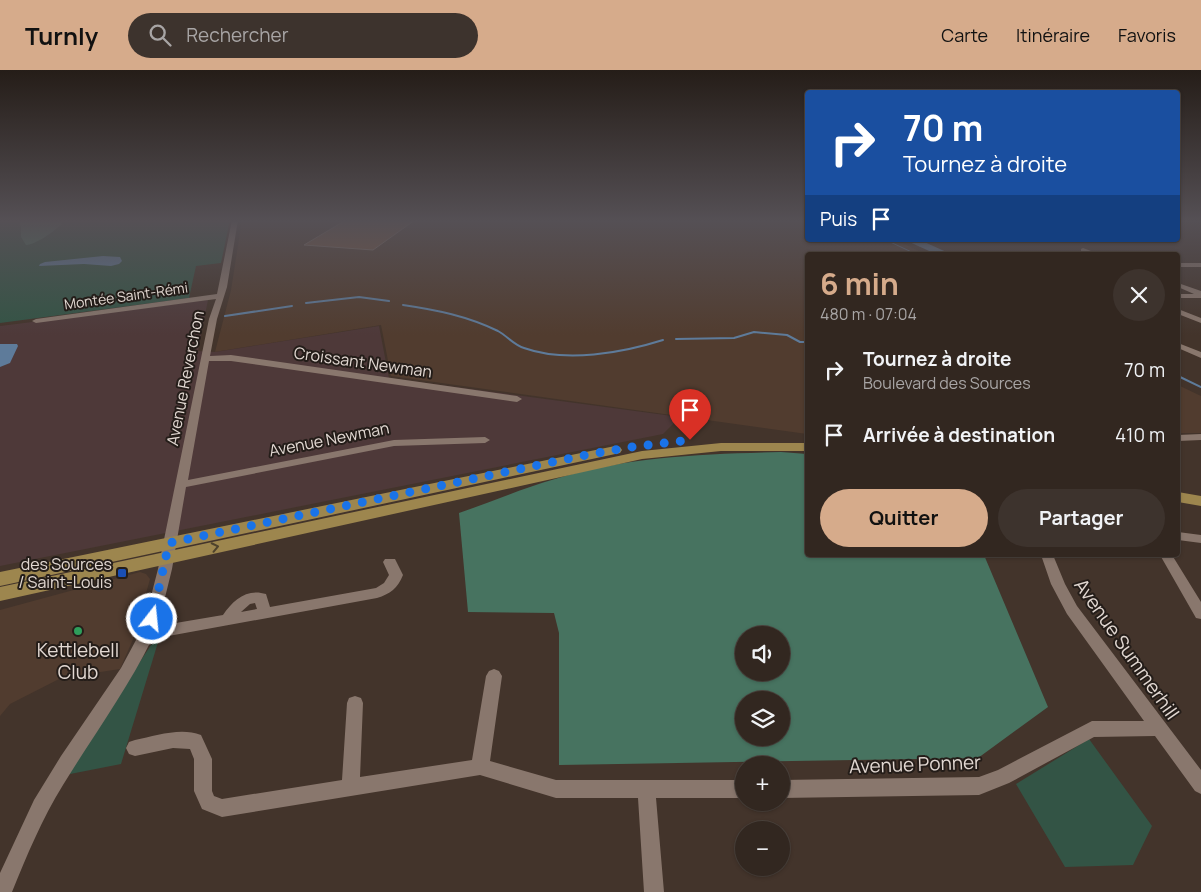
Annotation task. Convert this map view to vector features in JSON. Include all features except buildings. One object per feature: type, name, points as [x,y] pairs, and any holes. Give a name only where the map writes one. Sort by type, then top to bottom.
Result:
[{"type":"main road","points":[[0,594],[168,550],[622,448],[709,439],[805,440]]},
{"type":"main road","points":[[0,579],[168,550],[642,455],[731,446],[805,447]]},
{"type":"main road","points":[[1180,488],[1201,492]]},
{"type":"main road","points":[[1180,497],[1201,501]]},
{"type":"street","name":"Avenue Reverchon","points":[[2,892],[27,832],[41,806],[128,670],[147,634],[157,604],[205,359],[219,296],[224,287],[229,258]]},
{"type":"street","points":[[1180,264],[1201,265]]},
{"type":"street","points":[[1180,286],[1201,295]]},
{"type":"street","points":[[1180,296],[1201,295]]},
{"type":"street","name":"Montée Saint-Rémi","points":[[36,321],[219,296]]},
{"type":"street","points":[[1180,312],[1201,320]]},
{"type":"street","points":[[1180,346],[1201,356]]},
{"type":"street","name":"Croissant Newman","points":[[205,359],[234,359],[517,399]]},
{"type":"street","points":[[1180,438],[1201,437]]},
{"type":"street","name":"Avenue Newman","points":[[180,485],[394,443],[485,440]]},
{"type":"street","points":[[1180,536],[1201,539]]},
{"type":"street","name":"Avenue Summerhill","points":[[1048,557],[1058,584],[1072,610],[1201,785]]},
{"type":"street","points":[[1167,557],[1201,614]]},
{"type":"street","points":[[147,634],[384,591],[394,582],[396,575],[390,562]]},
{"type":"street","points":[[480,767],[494,676]]},
{"type":"street","points":[[350,789],[355,703]]},
{"type":"street","name":"Avenue Ponner","points":[[790,789],[979,786],[1003,777],[1092,729],[1158,728]]},
{"type":"street","points":[[135,748],[173,740],[195,741],[204,759],[203,791],[208,803],[222,808],[480,767],[556,789],[735,789]]},
{"type":"street","points":[[646,790],[654,892]]},
{"type":"shaded area","points":[[236,258],[805,258],[805,434],[391,376],[381,325],[215,352],[231,290]]},
{"type":"shaded area","points":[[208,300],[198,351],[215,352],[379,326],[389,378],[680,417],[663,434],[0,566],[0,326]]},
{"type":"shaded area","points":[[1180,386],[1201,396],[1201,433],[1180,433]]},
{"type":"shaded area","points":[[140,572],[146,574],[150,579],[134,637],[120,669],[61,678],[10,704],[0,716],[0,610]]},
{"type":"green space","points":[[0,258],[222,258],[221,263],[196,266],[189,298],[0,323]]},
{"type":"green space","points":[[781,452],[805,454],[805,557],[985,557],[1048,707],[978,758],[790,761],[790,756],[735,756],[735,762],[559,765],[559,633],[554,613],[468,612],[459,513],[519,491],[583,471],[611,465],[667,458]]},
{"type":"green space","points":[[159,639],[121,764],[65,775],[151,645]]},
{"type":"green space","points":[[1089,739],[1152,826],[1133,865],[1065,867],[1016,784]]},
{"type":"water","points":[[80,258],[121,258],[122,261],[111,266],[84,264],[39,266],[45,262]]},
{"type":"water","points":[[0,344],[17,344],[18,346],[10,363],[0,367]]},
{"type":"waterway","points":[[306,303],[359,297],[389,301]]},
{"type":"waterway","points":[[403,305],[440,311],[463,318],[498,331],[520,347],[558,355],[612,352],[663,340]]},
{"type":"waterway","points":[[225,316],[292,306]]},
{"type":"waterway","points":[[676,339],[734,338],[754,332],[787,335],[800,342],[805,342]]},
{"type":"waterway","points":[[1180,377],[1201,387]]},
{"type":"place","name":"des Sources / Saint-Louis","points":[[122,573]]},
{"type":"place","name":"Kettlebell Club","points":[[78,631]]},
{"type":"route","points":[[152,619],[166,566],[169,543],[191,540],[586,455],[690,440]]}]
